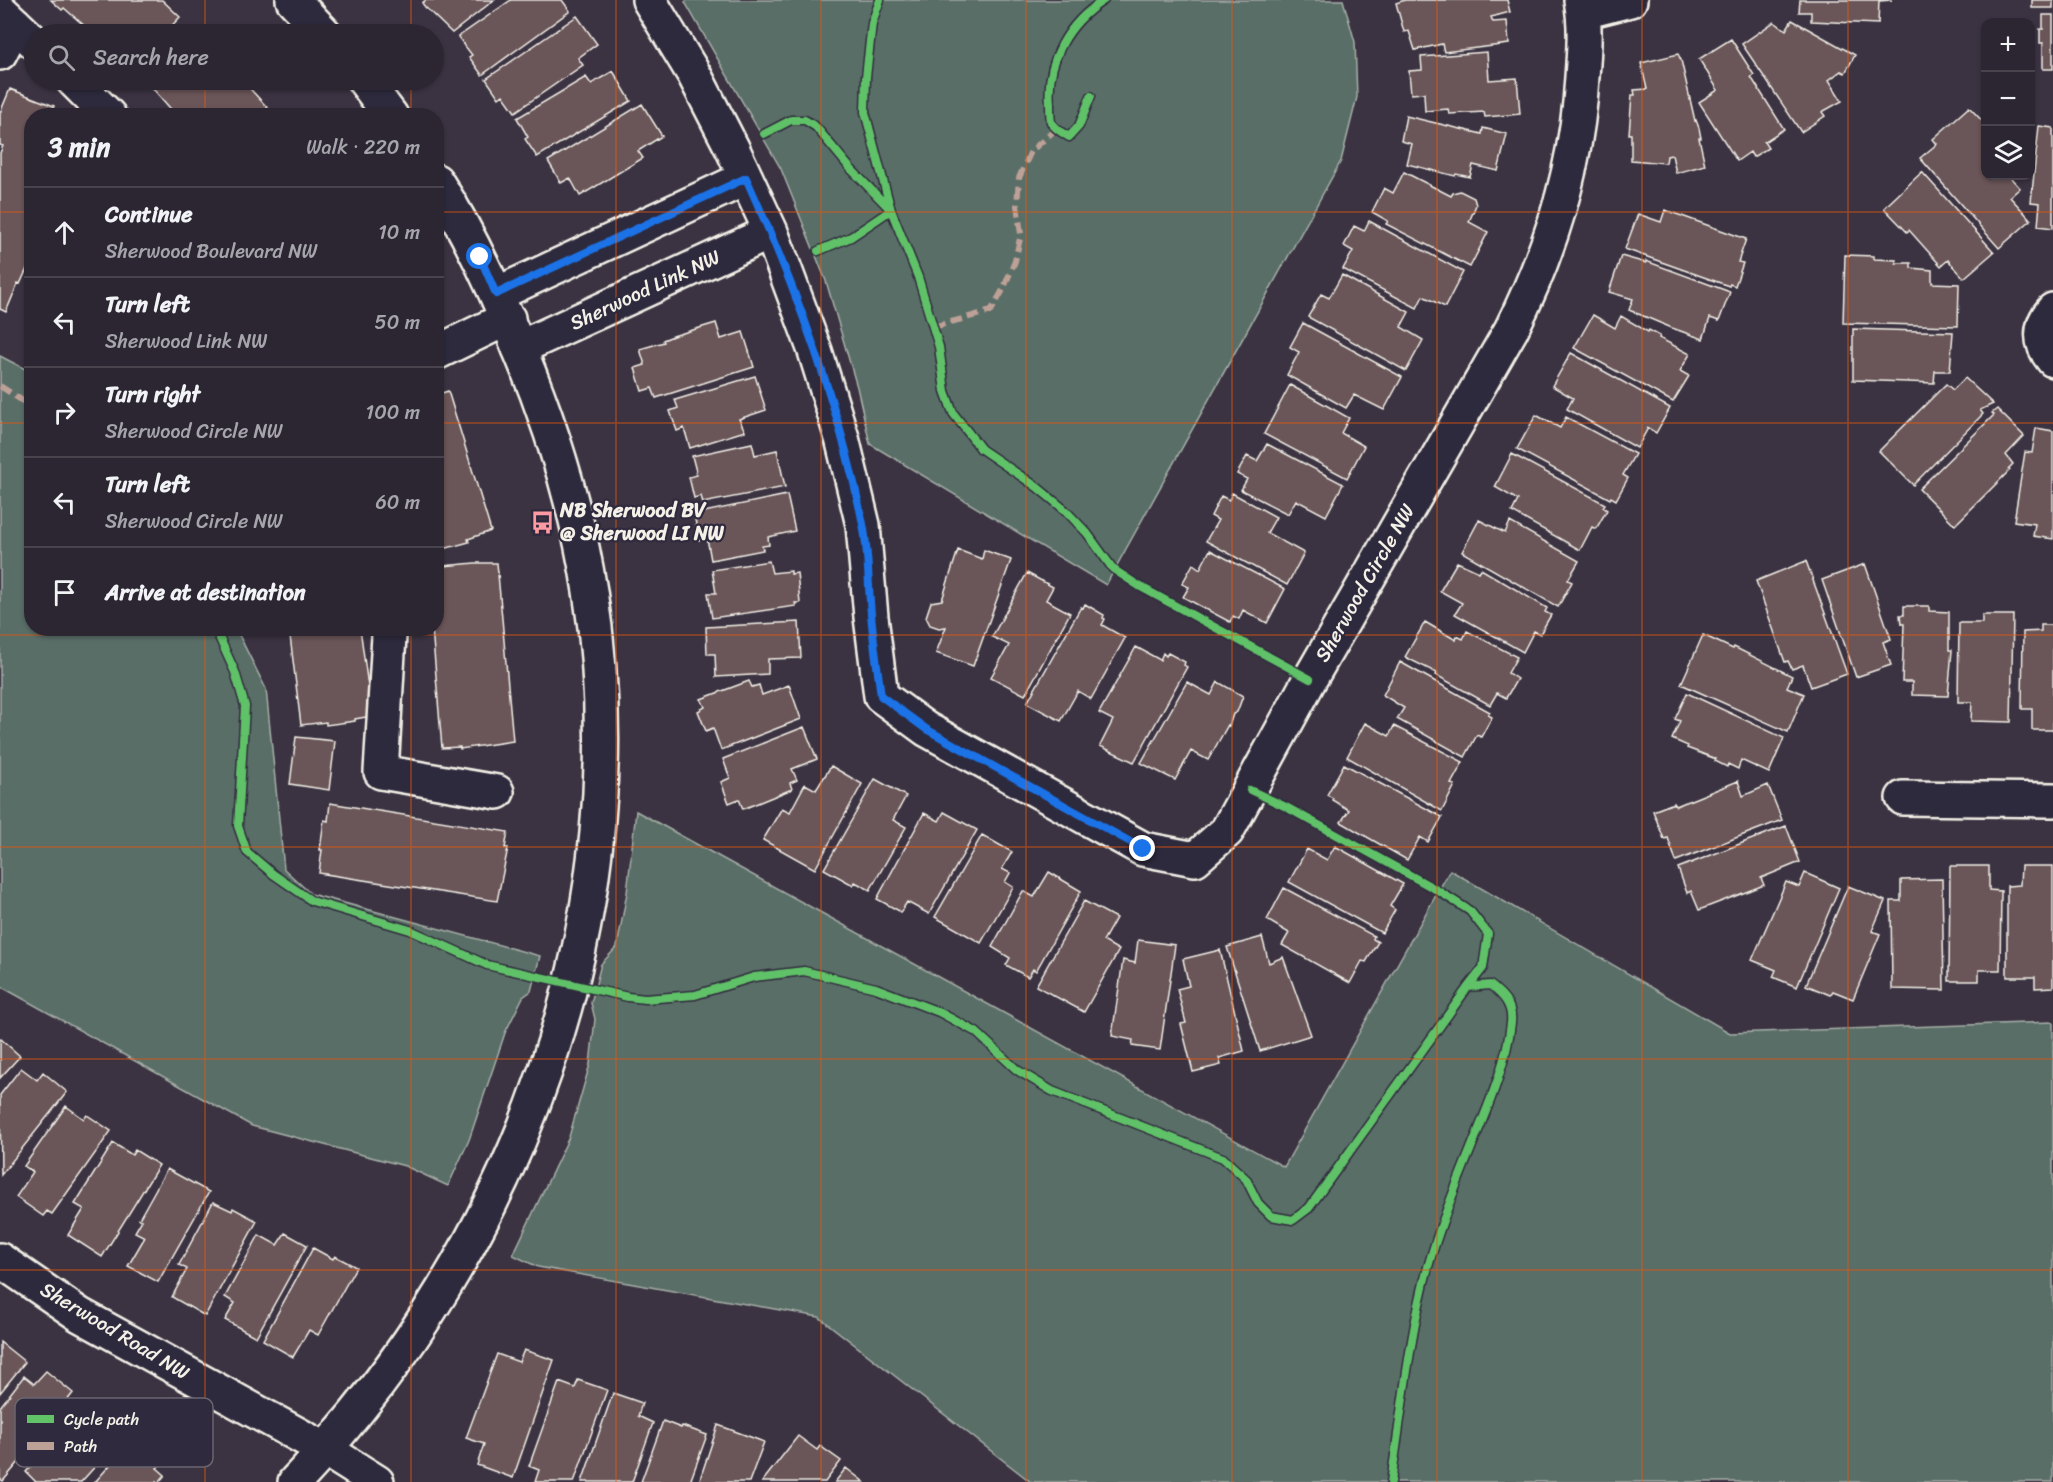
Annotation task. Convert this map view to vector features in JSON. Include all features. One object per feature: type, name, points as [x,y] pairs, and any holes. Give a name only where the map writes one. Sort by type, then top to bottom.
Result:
[{"type":"street","points":[[293,0],[316,24]]},
{"type":"street","name":"Sherwood Circle NW","points":[[649,0],[695,76],[746,178],[771,232],[816,351],[842,438],[863,525],[881,696],[926,729],[1143,849],[1195,860],[1227,831],[1316,669],[1511,330],[1532,288],[1563,201],[1573,156],[1580,109],[1583,63],[1582,6]]},
{"type":"street","points":[[1582,6],[1630,0]]},
{"type":"street","points":[[0,53],[16,25]]},
{"type":"street","points":[[83,90],[101,108]]},
{"type":"street","points":[[372,90],[385,108]]},
{"type":"street","points":[[444,347],[502,306],[746,178]]},
{"type":"street","points":[[296,1482],[376,1390],[420,1328],[461,1262],[496,1195],[526,1126],[551,1056],[572,984],[586,920],[595,854],[602,723],[598,657],[590,592],[578,530],[543,407],[480,257],[444,196]]},
{"type":"street","name":"Sherwood Link NW","points":[[519,348],[771,232]]},
{"type":"street","points":[[2053,309],[2045,319],[2042,330],[2042,342],[2053,360]]},
{"type":"street","points":[[389,636],[381,772],[497,792]]},
{"type":"street","points":[[1903,798],[2053,800]]},
{"type":"street","name":"Sherwood Road NW","points":[[0,1260],[80,1315],[326,1450],[377,1482]]},
{"type":"green space","points":[[687,0],[1343,0],[1355,42],[1357,97],[1341,161],[1106,585],[870,444],[857,387],[826,281],[781,169],[685,2]]},
{"type":"green space","points":[[0,356],[24,368],[24,636],[240,636],[266,689],[284,869],[311,894],[540,956],[531,991],[523,997],[505,1033],[469,1140],[448,1186],[405,1166],[252,1126],[0,986]]},
{"type":"green space","points":[[636,811],[1284,1167],[1450,870],[1730,1033],[2053,1022],[2053,1482],[1031,1482],[819,1317],[538,1267],[513,1255],[569,1137],[590,1064],[595,1019],[591,1003],[601,964],[617,947],[627,893]]},
{"type":"building","points":[[51,0],[162,0],[180,17],[173,24],[82,24],[64,8],[62,10]]},
{"type":"building","points":[[426,0],[494,0],[452,33],[422,3]]},
{"type":"building","points":[[511,0],[562,0],[570,11],[482,75],[469,57],[472,55],[458,37]]},
{"type":"building","points":[[1405,0],[1507,0],[1510,12],[1491,17],[1493,22],[1507,21],[1509,44],[1444,52],[1442,44],[1415,50],[1409,31],[1404,32],[1396,3]]},
{"type":"building","points":[[1800,0],[1892,0],[1879,1],[1878,24],[1811,21],[1811,12],[1799,12]]},
{"type":"building","points":[[2032,0],[2053,0],[2053,8],[2032,8]]},
{"type":"building","points":[[2043,15],[2053,15],[2053,69],[2043,69],[2043,43],[2040,43],[2040,29],[2043,29]]},
{"type":"building","points":[[577,16],[597,44],[578,58],[583,65],[515,112],[503,95],[499,98],[486,79]]},
{"type":"building","points":[[1792,20],[1855,55],[1845,73],[1841,71],[1829,80],[1842,101],[1822,112],[1825,116],[1801,132],[1742,44],[1774,22],[1786,30]]},
{"type":"building","points":[[1731,39],[1754,75],[1751,77],[1784,129],[1764,142],[1768,148],[1753,157],[1750,152],[1737,161],[1699,102],[1718,90],[1699,59]]},
{"type":"building","points":[[1487,52],[1489,80],[1517,78],[1520,114],[1485,117],[1484,112],[1449,114],[1448,109],[1425,111],[1424,93],[1411,94],[1409,71],[1422,70],[1421,57]]},
{"type":"building","points":[[1678,54],[1695,121],[1699,128],[1705,165],[1676,173],[1672,155],[1667,156],[1666,163],[1631,160],[1631,134],[1629,134],[1634,90],[1647,89],[1641,63]]},
{"type":"building","points":[[613,71],[631,101],[537,157],[525,139],[528,137],[517,118],[586,77],[591,84]]},
{"type":"building","points":[[10,89],[54,106],[53,108],[24,108],[24,275],[20,284],[18,283],[6,312],[0,309],[0,153],[3,146],[0,145],[0,113]]},
{"type":"building","points":[[154,90],[251,90],[268,108],[170,108]]},
{"type":"building","points":[[642,104],[662,136],[638,151],[643,158],[580,196],[570,178],[561,183],[548,161]]},
{"type":"building","points":[[1969,107],[1981,120],[1981,180],[2013,180],[2020,188],[2010,197],[2031,220],[1999,248],[1920,158],[1937,144],[1933,139]]},
{"type":"building","points":[[1406,116],[1482,134],[1483,128],[1507,134],[1498,171],[1473,165],[1470,177],[1456,174],[1455,176],[1407,164],[1412,144],[1401,141]]},
{"type":"building","points":[[2039,126],[2053,128],[2053,228],[2038,226],[2040,203],[2031,202]]},
{"type":"building","points":[[1404,172],[1451,196],[1460,191],[1474,198],[1476,205],[1469,222],[1488,232],[1470,267],[1386,224],[1388,221],[1372,212],[1384,188],[1393,193]]},
{"type":"building","points":[[1922,172],[1994,252],[1964,278],[1948,260],[1941,266],[1909,230],[1907,232],[1884,208]]},
{"type":"building","points":[[1665,210],[1746,239],[1738,262],[1743,263],[1735,286],[1730,284],[1729,286],[1625,249],[1638,214],[1661,222]]},
{"type":"building","points":[[1369,221],[1463,272],[1445,307],[1423,296],[1417,308],[1343,269],[1353,251],[1344,246],[1354,226],[1364,231]]},
{"type":"building","points":[[1845,255],[1874,256],[1874,259],[1911,263],[1911,268],[1932,270],[1932,283],[1959,284],[1958,326],[1843,323]]},
{"type":"building","points":[[1621,256],[1646,263],[1646,261],[1730,292],[1719,321],[1710,318],[1703,339],[1629,310],[1633,299],[1609,292]]},
{"type":"building","points":[[1342,275],[1409,312],[1401,327],[1423,340],[1406,371],[1308,317],[1321,294],[1329,298]]},
{"type":"building","points":[[1593,315],[1615,328],[1621,316],[1690,354],[1680,371],[1689,376],[1673,402],[1574,348]]},
{"type":"building","points":[[716,323],[721,339],[743,332],[754,367],[656,398],[652,388],[642,391],[635,368],[645,365],[640,349]]},
{"type":"building","points":[[1303,323],[1402,377],[1384,410],[1354,395],[1346,408],[1287,375],[1299,352],[1290,347]]},
{"type":"building","points":[[1853,329],[1953,332],[1950,371],[1935,371],[1934,383],[1853,380]]},
{"type":"building","points":[[1571,353],[1670,408],[1656,433],[1648,428],[1637,448],[1567,409],[1573,398],[1552,386]]},
{"type":"building","points":[[755,376],[766,410],[739,419],[745,431],[690,448],[684,428],[677,431],[670,411],[678,408],[675,400]]},
{"type":"building","points":[[1965,378],[1993,404],[1980,410],[1983,414],[1913,485],[1879,451],[1946,384],[1953,390]]},
{"type":"building","points":[[1290,385],[1349,418],[1341,433],[1364,446],[1347,478],[1264,434]]},
{"type":"building","points":[[448,391],[491,531],[468,539],[469,542],[444,549],[444,392]]},
{"type":"building","points":[[1997,409],[2024,436],[2006,455],[2013,464],[2008,469],[2010,470],[1955,525],[1919,489],[1994,415],[1992,413]]},
{"type":"building","points":[[1536,415],[1560,428],[1566,417],[1635,454],[1623,475],[1628,478],[1616,500],[1611,497],[1610,499],[1517,449]]},
{"type":"building","points":[[2036,428],[2053,431],[2053,539],[2033,536],[2035,524],[2014,521],[2025,452],[2032,453]]},
{"type":"building","points":[[752,443],[755,455],[777,450],[785,487],[703,503],[701,496],[694,498],[689,477],[697,475],[692,456]]},
{"type":"building","points":[[1267,444],[1343,484],[1326,516],[1296,500],[1288,514],[1241,490],[1247,479],[1237,474],[1247,456],[1257,461]]},
{"type":"building","points":[[1512,454],[1605,504],[1603,507],[1607,510],[1596,529],[1592,527],[1580,550],[1512,512],[1518,500],[1495,487]]},
{"type":"building","points":[[1232,493],[1276,517],[1267,533],[1304,553],[1287,585],[1206,541],[1218,520],[1211,516],[1221,496],[1229,500]]},
{"type":"building","points":[[787,495],[795,531],[768,537],[769,545],[762,546],[763,550],[711,560],[707,538],[699,540],[694,514]]},
{"type":"building","points":[[1479,520],[1505,533],[1510,522],[1579,561],[1568,580],[1572,582],[1558,607],[1462,552]]},
{"type":"building","points":[[958,550],[982,559],[984,550],[1011,560],[973,666],[936,653],[946,627],[939,628],[930,625],[926,617],[931,602],[942,600]]},
{"type":"building","points":[[1210,550],[1285,589],[1267,623],[1243,610],[1239,619],[1233,616],[1230,622],[1183,597],[1189,587],[1182,584],[1193,564],[1200,569]]},
{"type":"building","points":[[769,561],[772,573],[791,571],[791,574],[797,573],[800,603],[795,603],[796,606],[712,618],[708,593],[716,593],[712,570]]},
{"type":"building","points":[[1806,561],[1847,674],[1811,687],[1803,665],[1792,669],[1788,661],[1785,662],[1756,581]]},
{"type":"building","points":[[1457,562],[1479,572],[1481,569],[1547,608],[1545,612],[1551,615],[1540,634],[1534,631],[1523,652],[1455,614],[1462,603],[1440,591]]},
{"type":"building","points":[[497,563],[513,741],[460,749],[460,747],[442,748],[433,636],[444,636],[444,566]]},
{"type":"building","points":[[1865,564],[1891,639],[1883,642],[1891,665],[1856,677],[1822,580]]},
{"type":"building","points":[[1027,573],[1053,587],[1046,600],[1070,613],[1025,695],[991,677],[1009,645],[992,637]]},
{"type":"building","points":[[1085,604],[1104,615],[1102,625],[1125,638],[1091,699],[1078,691],[1061,721],[1027,703],[1081,607],[1083,608]]},
{"type":"building","points":[[1904,606],[1929,606],[1929,611],[1949,612],[1949,650],[1952,650],[1948,696],[1912,695],[1912,682],[1902,682],[1904,624],[1901,624],[1900,615],[1904,615]]},
{"type":"building","points":[[1982,615],[2013,615],[2011,722],[1971,721],[1972,702],[1958,702],[1959,623],[1982,623]]},
{"type":"building","points":[[799,622],[801,658],[768,659],[768,674],[716,677],[715,654],[707,654],[706,627]]},
{"type":"building","points":[[1425,622],[1456,640],[1457,636],[1463,639],[1467,631],[1517,657],[1508,673],[1517,679],[1506,698],[1497,693],[1490,705],[1436,675],[1437,673],[1405,657]]},
{"type":"building","points":[[2041,625],[2053,625],[2053,730],[2032,730],[2032,709],[2022,709],[2023,632],[2041,631]]},
{"type":"building","points":[[1703,635],[1733,649],[1734,647],[1792,676],[1787,687],[1804,694],[1788,732],[1681,684]]},
{"type":"building","points":[[290,636],[361,636],[372,716],[326,725],[326,722],[301,725]]},
{"type":"building","points":[[1136,647],[1160,660],[1163,653],[1166,656],[1168,653],[1185,662],[1184,665],[1187,667],[1134,762],[1100,746],[1113,720],[1099,713]]},
{"type":"building","points":[[1400,662],[1490,712],[1488,715],[1492,717],[1481,737],[1477,735],[1465,757],[1397,719],[1404,708],[1383,695]]},
{"type":"building","points":[[749,681],[752,687],[759,685],[762,695],[789,685],[801,719],[721,750],[713,728],[706,731],[698,711],[705,707],[701,699]]},
{"type":"building","points":[[1187,682],[1211,695],[1218,682],[1243,696],[1237,712],[1233,714],[1229,726],[1208,760],[1191,751],[1175,780],[1141,763]]},
{"type":"building","points":[[1687,693],[1784,738],[1769,773],[1741,760],[1738,769],[1728,764],[1727,767],[1715,761],[1716,759],[1687,748],[1688,746],[1672,739],[1680,721],[1675,719]]},
{"type":"building","points":[[1365,723],[1389,736],[1394,726],[1463,762],[1451,784],[1455,785],[1442,811],[1347,757]]},
{"type":"building","points":[[804,727],[817,759],[792,769],[797,780],[790,783],[792,789],[743,809],[739,799],[729,803],[721,782],[730,778],[723,759]]},
{"type":"building","points":[[296,737],[335,741],[329,790],[290,784]]},
{"type":"building","points":[[1344,764],[1442,817],[1428,842],[1420,837],[1407,860],[1341,822],[1349,810],[1327,795]]},
{"type":"building","points":[[831,766],[862,784],[815,869],[763,840],[782,808],[790,812],[805,784],[816,790]]},
{"type":"building","points":[[875,779],[906,796],[893,820],[906,827],[870,890],[855,882],[853,885],[824,869]]},
{"type":"building","points":[[1738,781],[1743,796],[1768,785],[1782,820],[1676,861],[1668,838],[1664,839],[1653,811],[1674,803],[1676,806]]},
{"type":"building","points":[[330,803],[508,832],[505,848],[508,848],[497,901],[319,873],[324,820],[328,821]]},
{"type":"building","points":[[944,812],[977,830],[929,914],[907,902],[901,912],[877,899],[924,813],[939,821]]},
{"type":"building","points":[[1786,826],[1800,862],[1761,878],[1764,885],[1699,910],[1691,891],[1687,893],[1678,868]]},
{"type":"building","points":[[982,835],[1012,852],[1002,869],[1010,873],[1005,882],[1013,887],[981,943],[935,917]]},
{"type":"building","points":[[1335,846],[1403,884],[1390,906],[1395,910],[1382,933],[1289,882],[1307,849],[1327,860]]},
{"type":"building","points":[[1950,866],[1989,866],[1989,890],[2001,891],[2000,970],[1979,970],[1979,981],[1949,981]]},
{"type":"building","points":[[2021,866],[2053,866],[2053,987],[2035,988],[2035,977],[2007,977],[2007,886],[2020,885]]},
{"type":"building","points":[[1049,872],[1081,891],[1036,971],[1033,969],[1028,977],[1006,965],[1010,958],[992,947],[1023,891],[1034,897]]},
{"type":"building","points":[[1805,873],[1839,888],[1797,987],[1773,977],[1776,970],[1752,960],[1786,882],[1799,887]]},
{"type":"building","points":[[1942,879],[1944,990],[1892,989],[1891,901],[1901,901],[1901,880]]},
{"type":"building","points":[[1848,886],[1885,901],[1872,931],[1880,934],[1853,999],[1833,991],[1830,995],[1806,985]]},
{"type":"building","points":[[1284,888],[1374,936],[1373,939],[1378,942],[1366,962],[1362,961],[1350,983],[1282,945],[1289,933],[1267,920]]},
{"type":"building","points":[[1084,901],[1116,918],[1103,941],[1119,950],[1084,1012],[1036,986]]},
{"type":"building","points":[[1262,937],[1269,963],[1283,957],[1311,1035],[1260,1051],[1227,947]]},
{"type":"building","points":[[1138,940],[1175,945],[1160,1050],[1132,1046],[1133,1040],[1112,1036],[1123,960],[1135,963]]},
{"type":"building","points":[[1220,950],[1244,1051],[1219,1058],[1221,1065],[1193,1072],[1181,1024],[1186,1023],[1177,989],[1189,986],[1183,959]]},
{"type":"building","points":[[1,1039],[20,1056],[0,1078],[0,1041]]},
{"type":"building","points":[[21,1068],[37,1080],[43,1072],[67,1092],[1,1175],[0,1095]]},
{"type":"building","points":[[66,1106],[84,1119],[87,1115],[111,1131],[52,1214],[47,1211],[43,1216],[16,1197],[33,1172],[24,1166]]},
{"type":"building","points":[[113,1143],[132,1155],[135,1150],[159,1165],[102,1257],[68,1235],[84,1209],[75,1204]]},
{"type":"building","points":[[167,1169],[209,1192],[158,1282],[128,1266],[145,1237],[135,1232],[142,1220],[139,1219]]},
{"type":"building","points":[[213,1202],[232,1211],[233,1208],[257,1221],[205,1316],[172,1297],[187,1269],[179,1265]]},
{"type":"building","points":[[285,1233],[307,1245],[256,1337],[225,1320],[235,1303],[225,1297],[259,1235],[277,1245]]},
{"type":"building","points":[[313,1248],[333,1259],[335,1256],[356,1267],[318,1335],[309,1330],[293,1357],[263,1340]]},
{"type":"building","points":[[0,1342],[25,1362],[0,1393]]},
{"type":"building","points":[[524,1350],[554,1360],[513,1478],[477,1465],[484,1444],[466,1438],[497,1354],[519,1362]]},
{"type":"building","points":[[46,1371],[73,1393],[69,1398],[15,1398],[15,1467],[3,1481],[0,1479],[0,1407],[24,1376],[34,1384]]},
{"type":"building","points":[[578,1380],[607,1390],[574,1482],[535,1482],[539,1470],[529,1466],[559,1382],[575,1388]]},
{"type":"building","points":[[613,1393],[642,1403],[638,1416],[653,1423],[632,1482],[582,1482]]},
{"type":"building","points":[[663,1421],[707,1435],[690,1482],[641,1482]]},
{"type":"building","points":[[718,1425],[764,1442],[749,1482],[699,1482]]},
{"type":"building","points":[[798,1436],[817,1450],[820,1446],[841,1461],[825,1482],[762,1482]]},
{"type":"building","points":[[31,1467],[95,1467],[81,1482],[36,1482],[26,1472]]},
{"type":"building","points":[[108,1467],[158,1467],[165,1475],[159,1482],[95,1482]]},
{"type":"building","points":[[846,1468],[864,1482],[835,1482]]},
{"type":"marked path","points":[[933,327],[991,311],[1015,261],[1021,234],[1017,205],[1019,178],[1031,151],[1056,129]]},
{"type":"marked path","points":[[0,386],[24,402]]},
{"type":"cycle path","points":[[880,0],[872,23],[865,112],[891,210],[918,277],[939,347],[945,391],[953,413],[981,449],[1037,487],[1065,510],[1087,533],[1113,569],[1139,586],[1310,679]]},
{"type":"cycle path","points":[[1091,96],[1079,126],[1069,137],[1052,124],[1050,87],[1056,58],[1070,32],[1091,9],[1104,0]]},
{"type":"cycle path","points":[[764,134],[791,120],[805,120],[816,127],[850,168],[891,210],[851,237],[818,251]]},
{"type":"cycle path","points":[[219,636],[235,672],[245,706],[238,826],[247,852],[273,874],[312,901],[410,930],[487,965],[628,997],[645,999],[695,995],[754,977],[804,971],[876,988],[939,1012],[976,1032],[1017,1070],[1052,1091],[1223,1158],[1246,1179],[1258,1203],[1271,1216],[1293,1220],[1309,1208],[1468,987],[1490,985],[1509,1006],[1511,1017],[1509,1037],[1494,1091],[1451,1199],[1421,1293],[1391,1482]]},
{"type":"cycle path","points":[[1250,790],[1286,807],[1437,890],[1470,911],[1488,934],[1483,968],[1468,987]]},
{"type":"place","name":"NB Sherwood BV @ Sherwood LI NW","points":[[542,522]]},
{"type":"route","points":[[480,257],[496,294],[746,178],[785,267],[816,351],[842,438],[863,525],[881,696],[926,729],[1143,849]]}]
